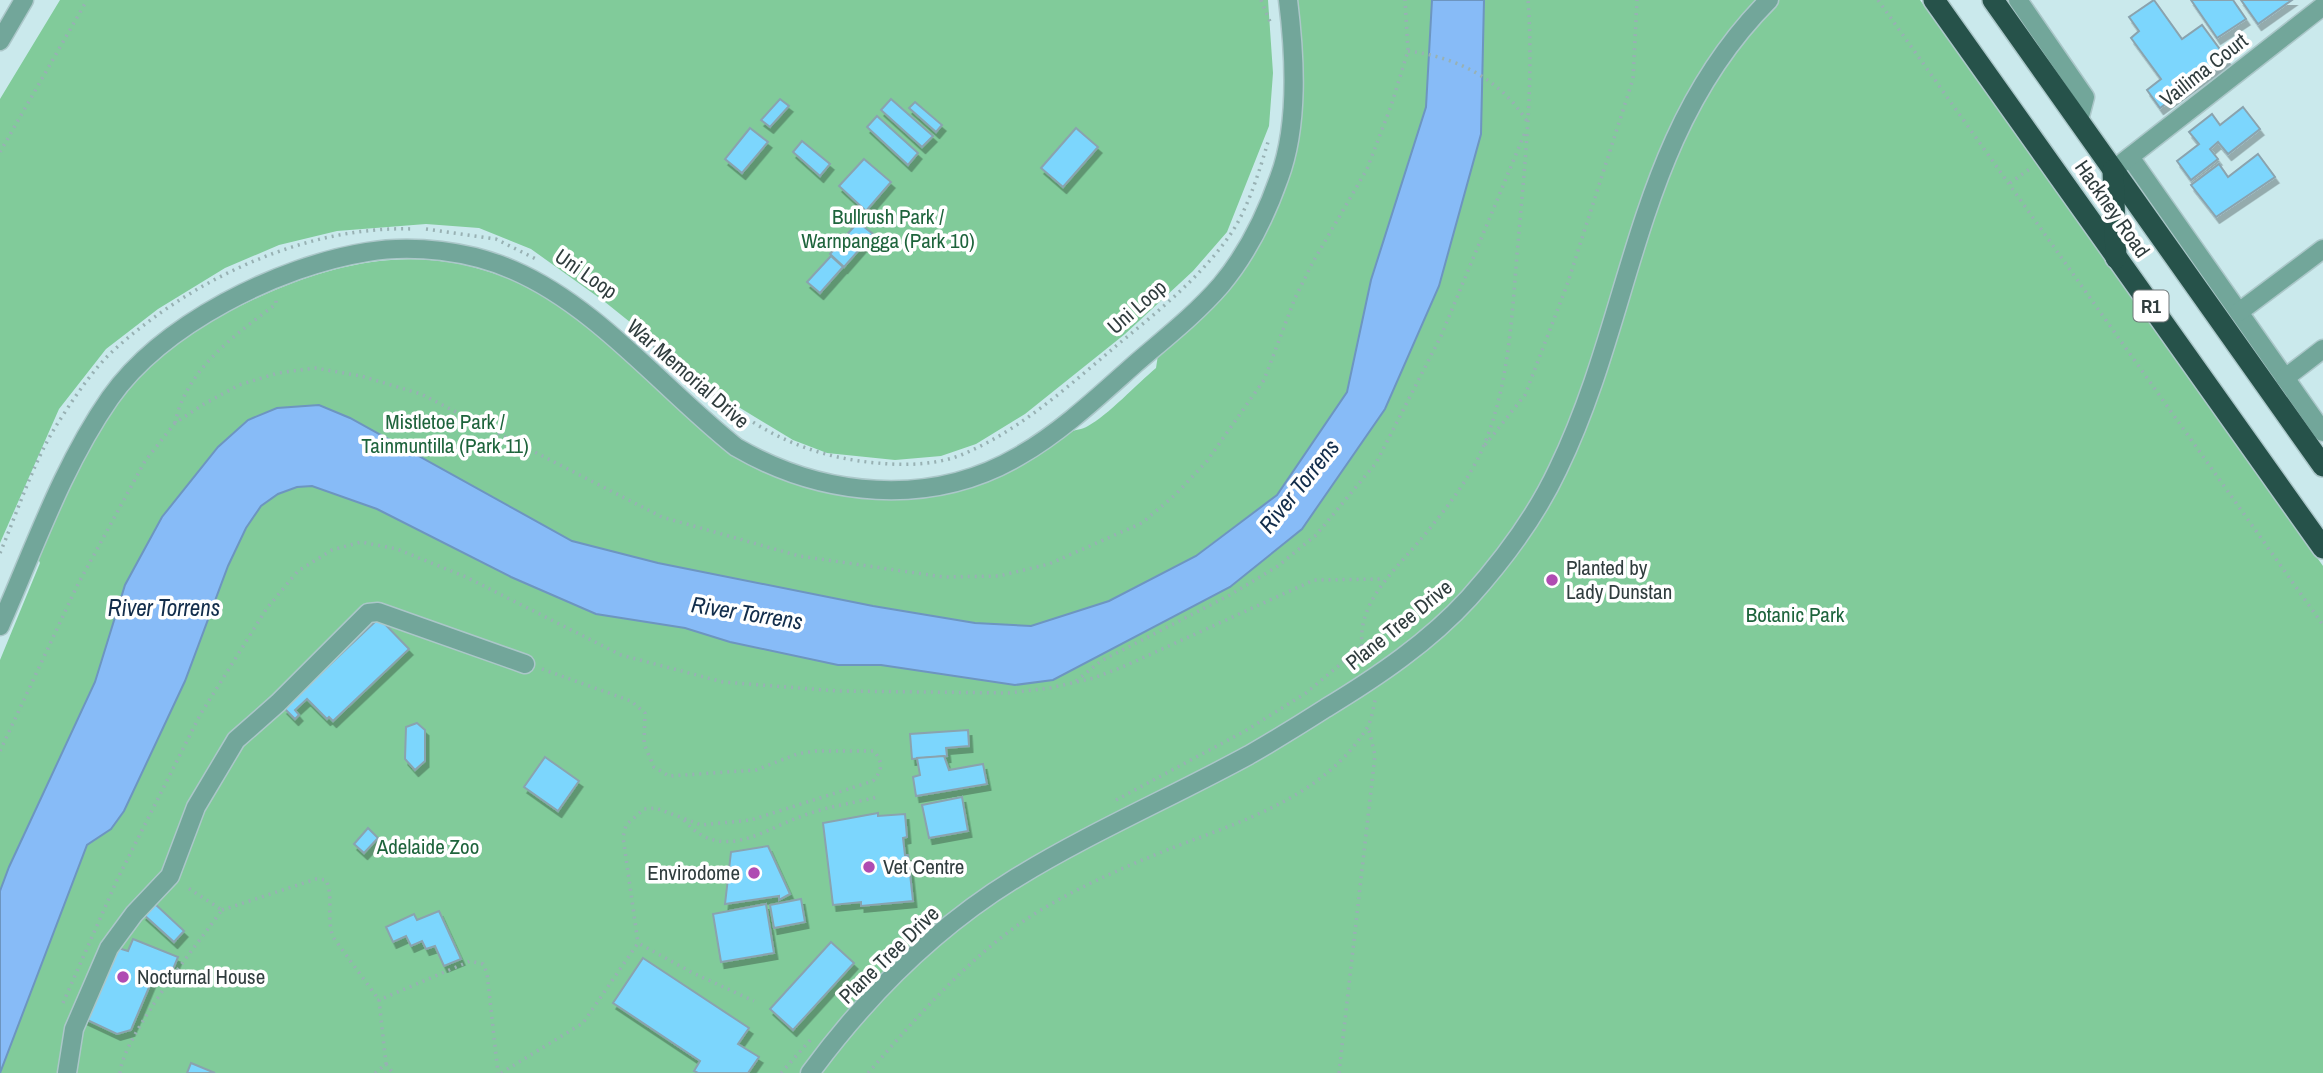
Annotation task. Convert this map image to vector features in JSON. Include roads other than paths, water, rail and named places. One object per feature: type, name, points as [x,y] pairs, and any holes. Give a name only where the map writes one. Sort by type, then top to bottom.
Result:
[{"type":"highway","name":"Hackney Road","points":[[1934,0],[2323,547]]},
{"type":"highway","name":"Hackney Road","points":[[1993,0],[2079,120],[2122,164],[2323,466]]},
{"type":"highway","points":[[2116,258],[2122,164]]},
{"type":"street","points":[[0,41],[24,0]]},
{"type":"street","name":"War Memorial Drive","points":[[0,626],[72,462],[111,396],[133,370],[174,335],[228,302],[278,279],[342,257],[370,251],[429,251],[512,269],[564,299],[591,319],[707,424],[760,461],[804,478],[878,492],[912,489],[986,471],[1029,449],[1111,385],[1220,285],[1246,249],[1280,177],[1293,107],[1295,55],[1287,0]]},
{"type":"street","name":"Plane Tree Drive","points":[[810,1073],[839,1035],[902,967],[1005,886],[1094,833],[1250,754],[1373,679],[1466,601],[1514,545],[1558,470],[1594,379],[1655,182],[1692,104],[1728,48],[1769,0]]},
{"type":"street","points":[[2018,0],[2085,97],[2079,120]]},
{"type":"street","name":"Vailima Court","points":[[2122,164],[2323,6]]},
{"type":"street","points":[[2122,164],[2239,312],[2323,432]]},
{"type":"street","points":[[2239,312],[2323,249]]},
{"type":"street","points":[[2285,378],[2323,349]]},
{"type":"street","points":[[67,1073],[74,1029],[109,948],[134,914],[170,876],[195,807],[236,740],[368,613],[378,612],[525,664]]},
{"type":"water","name":"River Torrens","points":[[1432,0],[1484,0],[1481,134],[1439,286],[1385,409],[1302,529],[1230,587],[1053,680],[1015,685],[881,665],[838,665],[730,642],[685,628],[596,614],[511,577],[377,509],[312,486],[297,487],[278,494],[261,506],[246,528],[228,566],[185,681],[124,811],[111,829],[87,845],[0,1073],[0,891],[9,867],[95,682],[125,585],[162,517],[218,447],[248,420],[277,408],[319,405],[350,418],[572,541],[658,563],[873,606],[975,623],[1031,626],[1109,601],[1196,556],[1277,495],[1347,392],[1371,280],[1426,107]]},
{"type":"place","name":"Planted by Lady Dunstan","points":[[1552,580]]},
{"type":"place","name":"Vet Centre","points":[[869,867]]},
{"type":"place","name":"Envirodome","points":[[754,873]]},
{"type":"place","name":"Nocturnal House","points":[[123,977]]},
{"type":"park label","name":"Bullrush Park / Warnpangga (Park 10)","points":[[888,229]]},
{"type":"park label","name":"Mistletoe Park / Tainmuntilla (Park 11)","points":[[445,434]]},
{"type":"park label","name":"Botanic Park","points":[[1795,615]]},
{"type":"park label","name":"Adelaide Zoo","points":[[428,847]]}]
